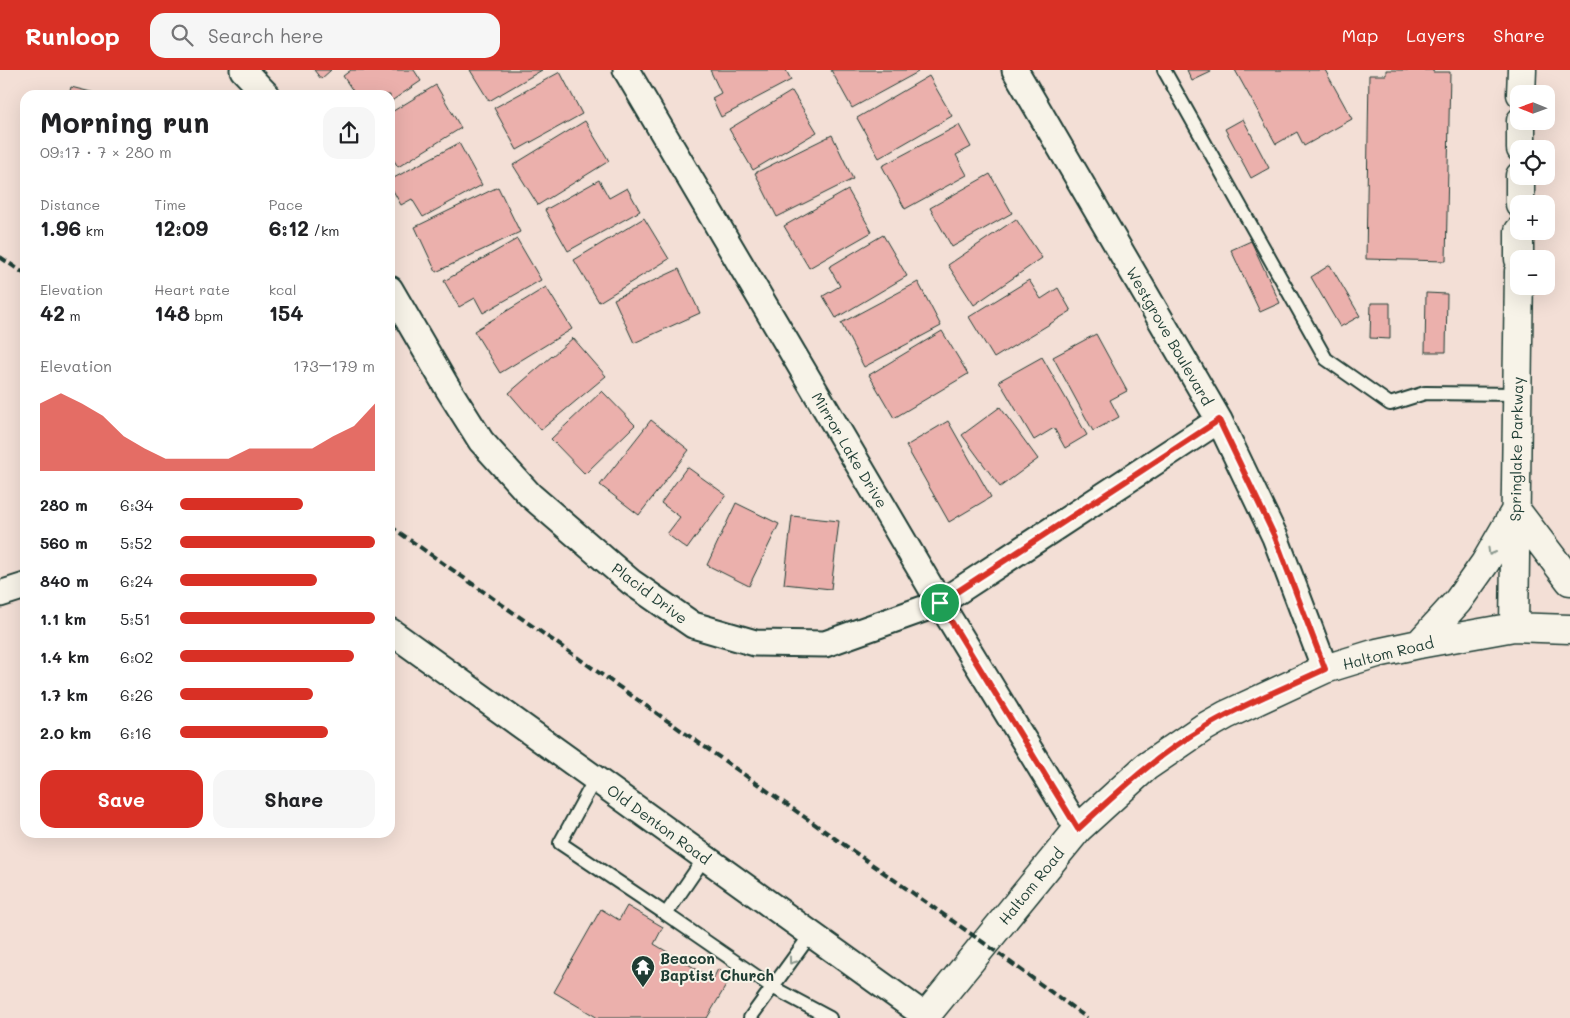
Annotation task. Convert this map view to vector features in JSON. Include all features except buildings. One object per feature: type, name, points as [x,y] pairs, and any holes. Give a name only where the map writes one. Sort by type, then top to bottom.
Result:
[{"type":"main road","points":[[1521,85],[1522,70]]},
{"type":"main road","name":"Springlake Parkway","points":[[1514,627],[1519,295]]},
{"type":"main road","points":[[1419,644],[1458,601],[1485,563],[1516,510],[1570,581]]},
{"type":"main road","name":"Haltom Road","points":[[926,1017],[1078,829],[1146,767],[1203,728],[1226,715],[1325,669],[1377,653],[1514,627],[1570,629]]},
{"type":"street","points":[[243,70],[262,90]]},
{"type":"street","name":"Mirror Lake Drive","points":[[626,70],[940,603],[1078,829]]},
{"type":"street","name":"Westgrove Boulevard","points":[[1015,70],[1219,420],[1275,537],[1325,669]]},
{"type":"street","name":"Placid Drive","points":[[395,298],[481,441],[530,495],[631,582],[692,625],[755,643],[825,644],[940,603],[1219,420]]},
{"type":"street","points":[[0,594],[20,588]]},
{"type":"street","name":"Old Denton Road","points":[[395,635],[926,1017]]},
{"type":"lane","points":[[1164,70],[1326,359],[1390,404],[1425,393],[1517,394]]},
{"type":"lane","points":[[595,779],[560,842],[772,987],[830,1018]]},
{"type":"lane","points":[[666,914],[705,857]]},
{"type":"lane","points":[[750,1018],[811,934]]},
{"type":"railway","points":[[0,257],[20,271]]},
{"type":"railway","points":[[395,530],[984,943],[1087,1018]]},
{"type":"place","name":"Beacon Baptist Church","points":[[643,988]]},
{"type":"route","points":[[1219,420],[1275,537],[1325,669],[1226,715],[1203,728],[1146,767],[1078,829],[940,603],[1219,420]]}]
